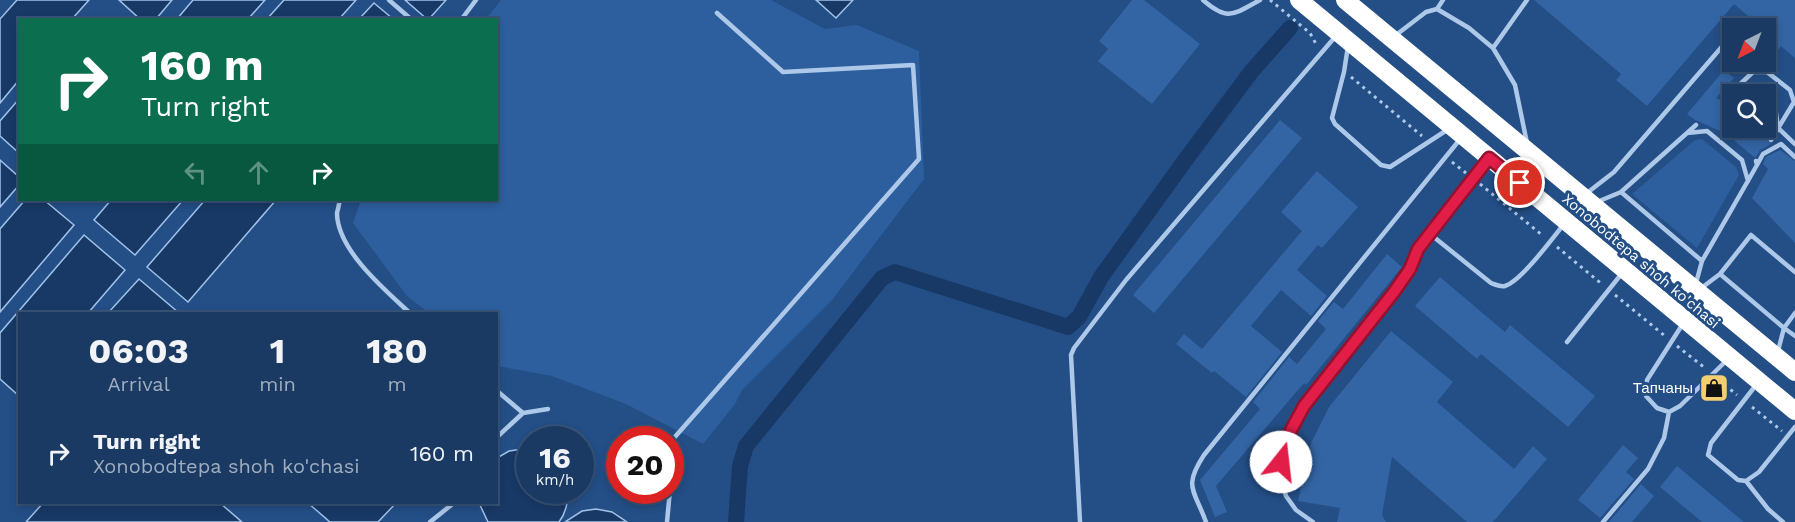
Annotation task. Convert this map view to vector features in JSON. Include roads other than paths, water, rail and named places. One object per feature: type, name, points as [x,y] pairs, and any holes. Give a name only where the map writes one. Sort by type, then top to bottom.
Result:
[{"type":"highway","name":"Xonobodtepa shoh ko'chasi","points":[[1299,0],[1795,411]]},
{"type":"highway","name":"Xonobodtepa shoh ko'chasi","points":[[1345,0],[1795,372]]},
{"type":"highway","points":[[1395,79],[1386,62],[1389,54],[1394,50],[1401,50],[1410,54]]},
{"type":"lane","points":[[389,0],[410,18]]},
{"type":"lane","points":[[462,18],[476,0]]},
{"type":"lane","points":[[1203,0],[1218,12],[1233,14],[1260,0]]},
{"type":"lane","points":[[1391,38],[1426,12],[1437,9],[1443,0]]},
{"type":"lane","points":[[1493,48],[1527,0]]},
{"type":"lane","points":[[1437,9],[1469,28],[1493,48],[1515,85],[1526,141],[1531,154]]},
{"type":"lane","points":[[684,427],[919,159],[913,65],[783,72],[717,13]]},
{"type":"lane","points":[[1080,522],[1071,355],[1074,348],[1126,280],[1321,53],[1344,37]]},
{"type":"lane","points":[[1344,37],[1344,72],[1332,118],[1335,124],[1381,165],[1390,167],[1428,142],[1457,131]]},
{"type":"lane","points":[[1587,200],[1722,47]]},
{"type":"lane","points":[[1740,84],[1753,72],[1767,72],[1790,90],[1794,102],[1771,140]]},
{"type":"lane","points":[[1776,113],[1778,128],[1795,144]]},
{"type":"lane","points":[[1587,200],[1621,192],[1696,125]]},
{"type":"lane","points":[[1206,522],[1191,484],[1192,473],[1204,455],[1445,156],[1457,131]]},
{"type":"lane","points":[[1687,133],[1707,131],[1742,160],[1748,181]]},
{"type":"lane","points":[[1696,290],[1702,261],[1756,163],[1763,154],[1780,144],[1795,157]]},
{"type":"lane","points":[[1313,522],[1296,510],[1286,496],[1280,476],[1282,447],[1304,406],[1394,292],[1410,269],[1418,249],[1489,158]]},
{"type":"lane","points":[[1621,192],[1702,261]]},
{"type":"lane","points":[[340,201],[337,215],[344,239],[362,267],[409,312]]},
{"type":"lane","points":[[1430,234],[1491,283],[1502,287],[1512,283],[1524,271],[1566,222]]},
{"type":"lane","points":[[1696,290],[1720,274],[1751,235],[1795,272]]},
{"type":"lane","points":[[1567,342],[1624,270]]},
{"type":"lane","points":[[1720,274],[1795,336]]},
{"type":"lane","points":[[1776,356],[1784,328],[1795,313]]},
{"type":"lane","points":[[1685,320],[1647,380],[1646,396],[1657,408],[1669,412],[1680,406],[1730,357]]},
{"type":"lane","points":[[1759,381],[1711,443],[1708,455],[1738,480],[1746,481],[1759,472],[1795,427]]},
{"type":"lane","points":[[498,392],[523,413]]},
{"type":"lane","points":[[498,436],[523,413],[549,409]]},
{"type":"lane","points":[[1603,522],[1648,469],[1664,438],[1669,412]]},
{"type":"lane","points":[[1746,481],[1768,509],[1784,522]]},
{"type":"lane","points":[[430,522],[452,504]]},
{"type":"lane","points":[[667,522],[669,504]]},
{"type":"waterway","points":[[736,522],[740,466],[746,446],[882,278],[895,272],[1068,327],[1079,317],[1101,277],[1189,155],[1251,72],[1290,28]]},
{"type":"place","name":"Тапчаны","points":[[1714,388]]}]
